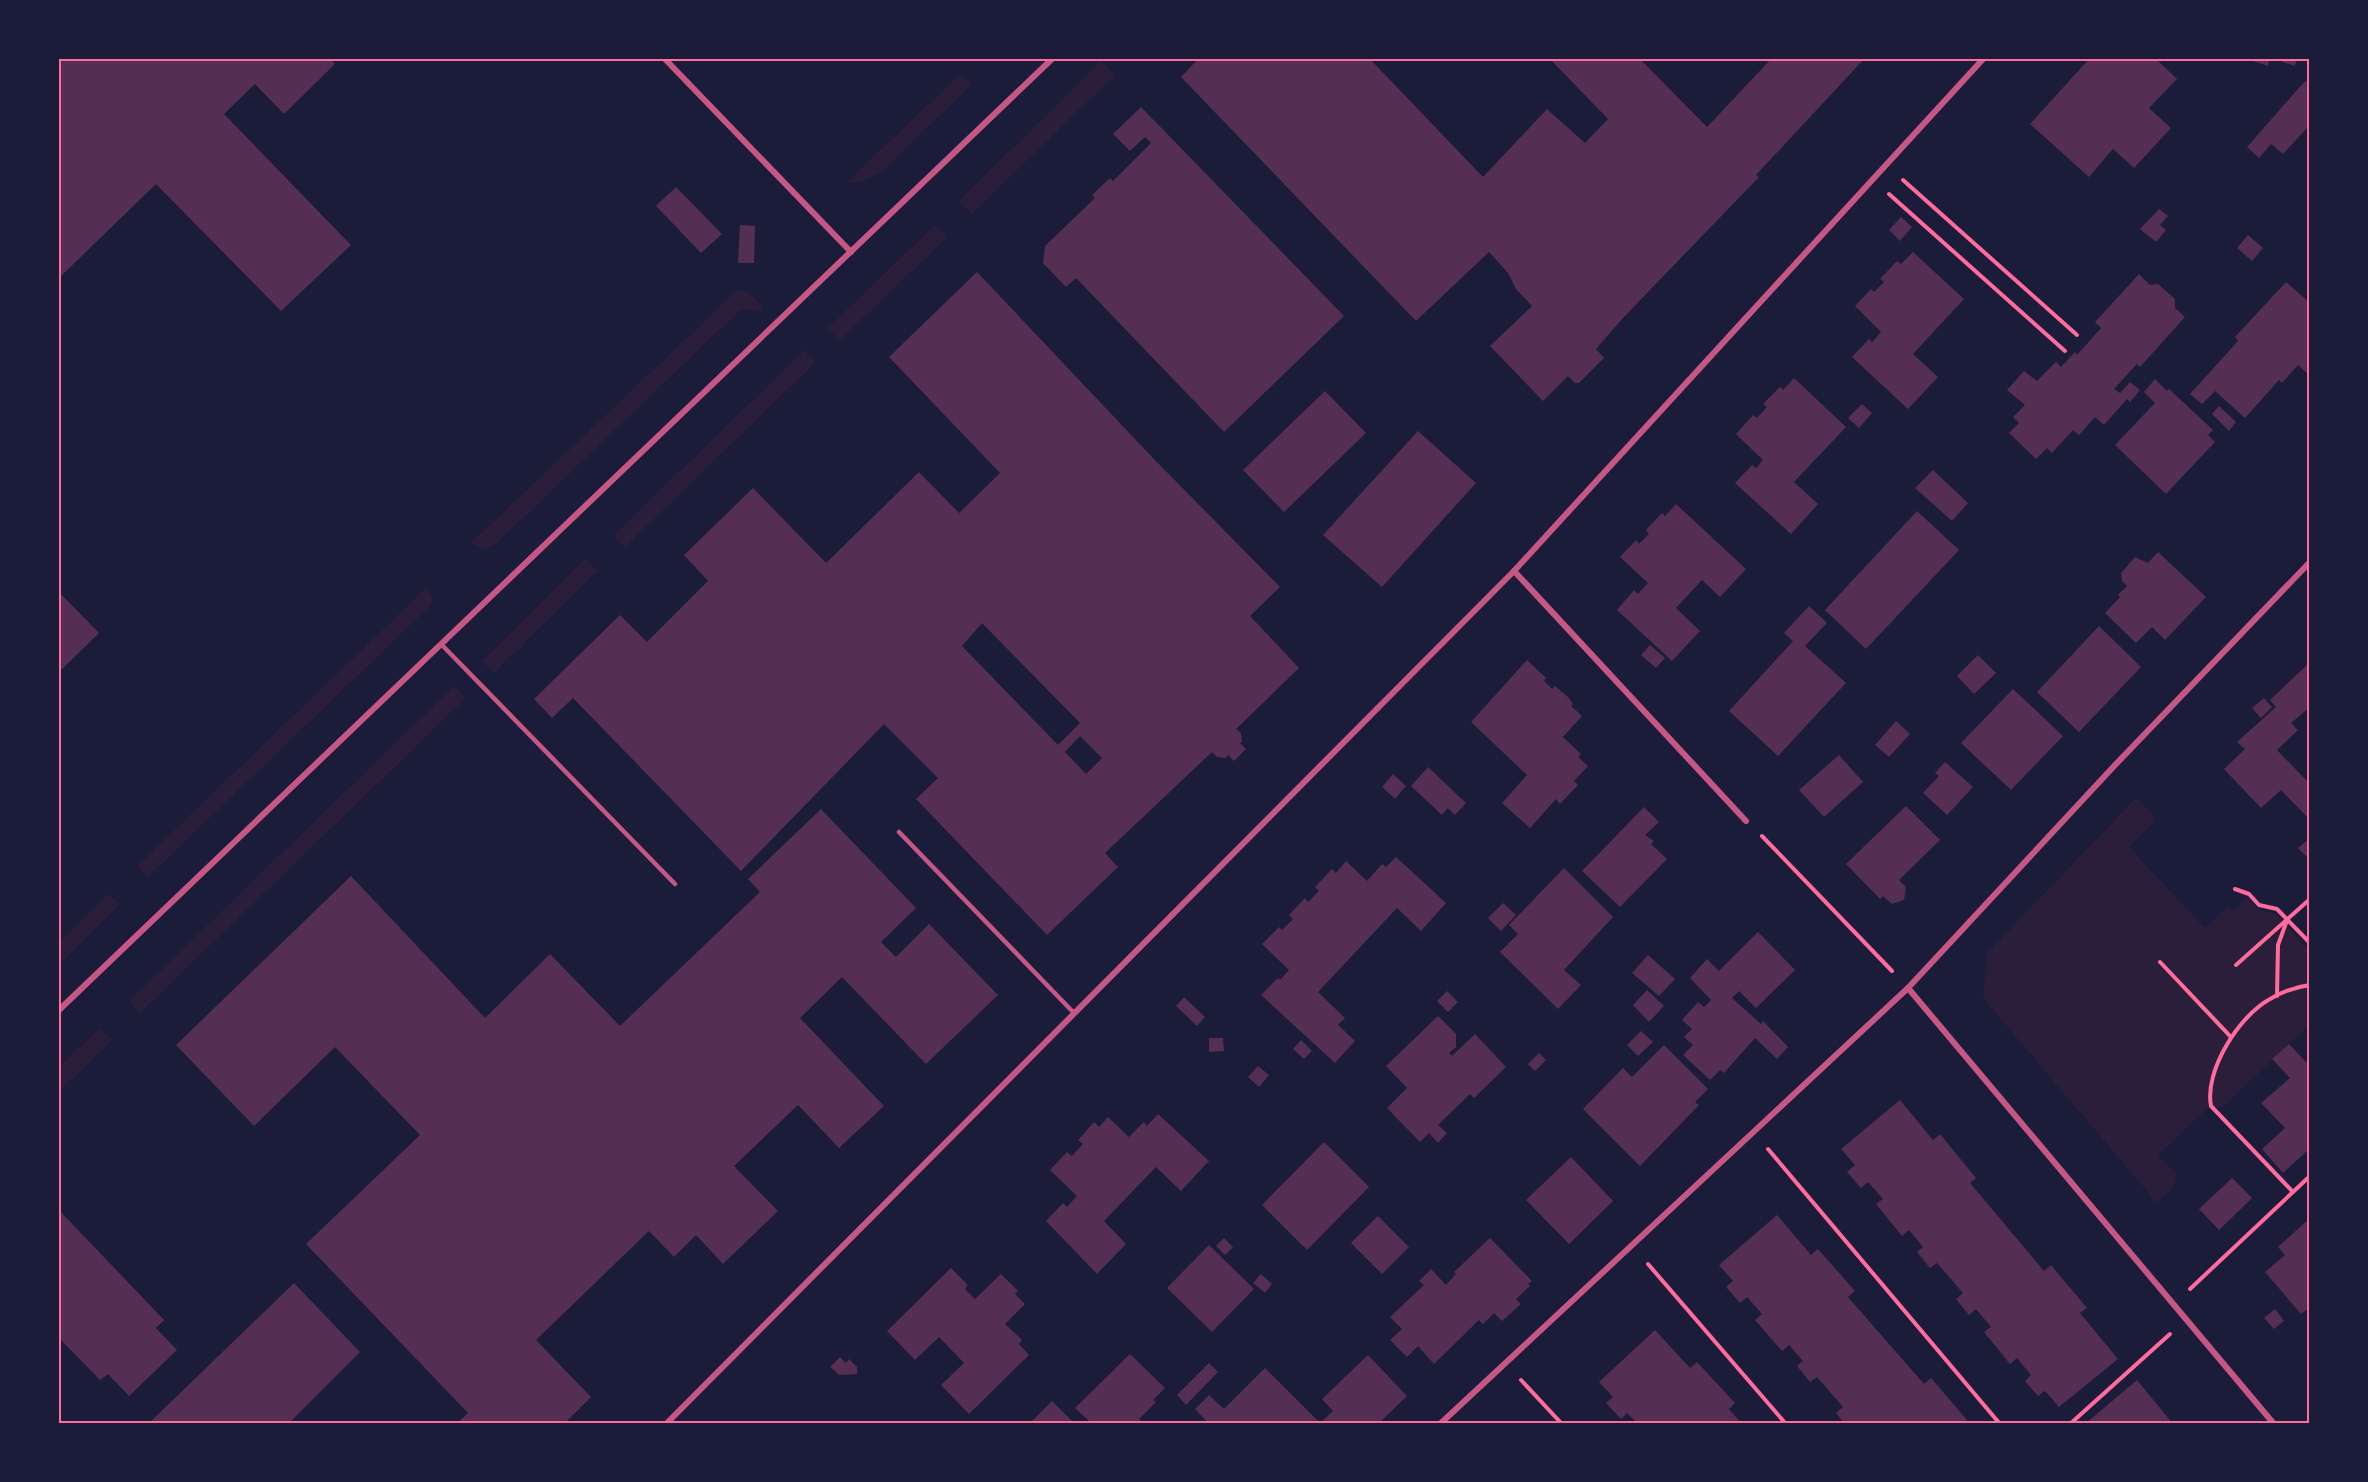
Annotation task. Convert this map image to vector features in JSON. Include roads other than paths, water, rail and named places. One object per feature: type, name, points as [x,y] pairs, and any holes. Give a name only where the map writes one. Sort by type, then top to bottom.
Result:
[{"type":"street","points":[[664,58],[851,252]]},
{"type":"street","points":[[58,1011],[1053,58]]},
{"type":"street","points":[[666,1424],[1514,571],[1984,58]]},
{"type":"street","points":[[1440,1424],[1908,988],[2108,773],[2310,562]]},
{"type":"street","points":[[1514,571],[1746,821]]},
{"type":"street","points":[[1908,988],[2274,1424]]},
{"type":"lane","points":[[441,644],[675,884]]},
{"type":"lane","points":[[899,832],[1074,1013]]}]
